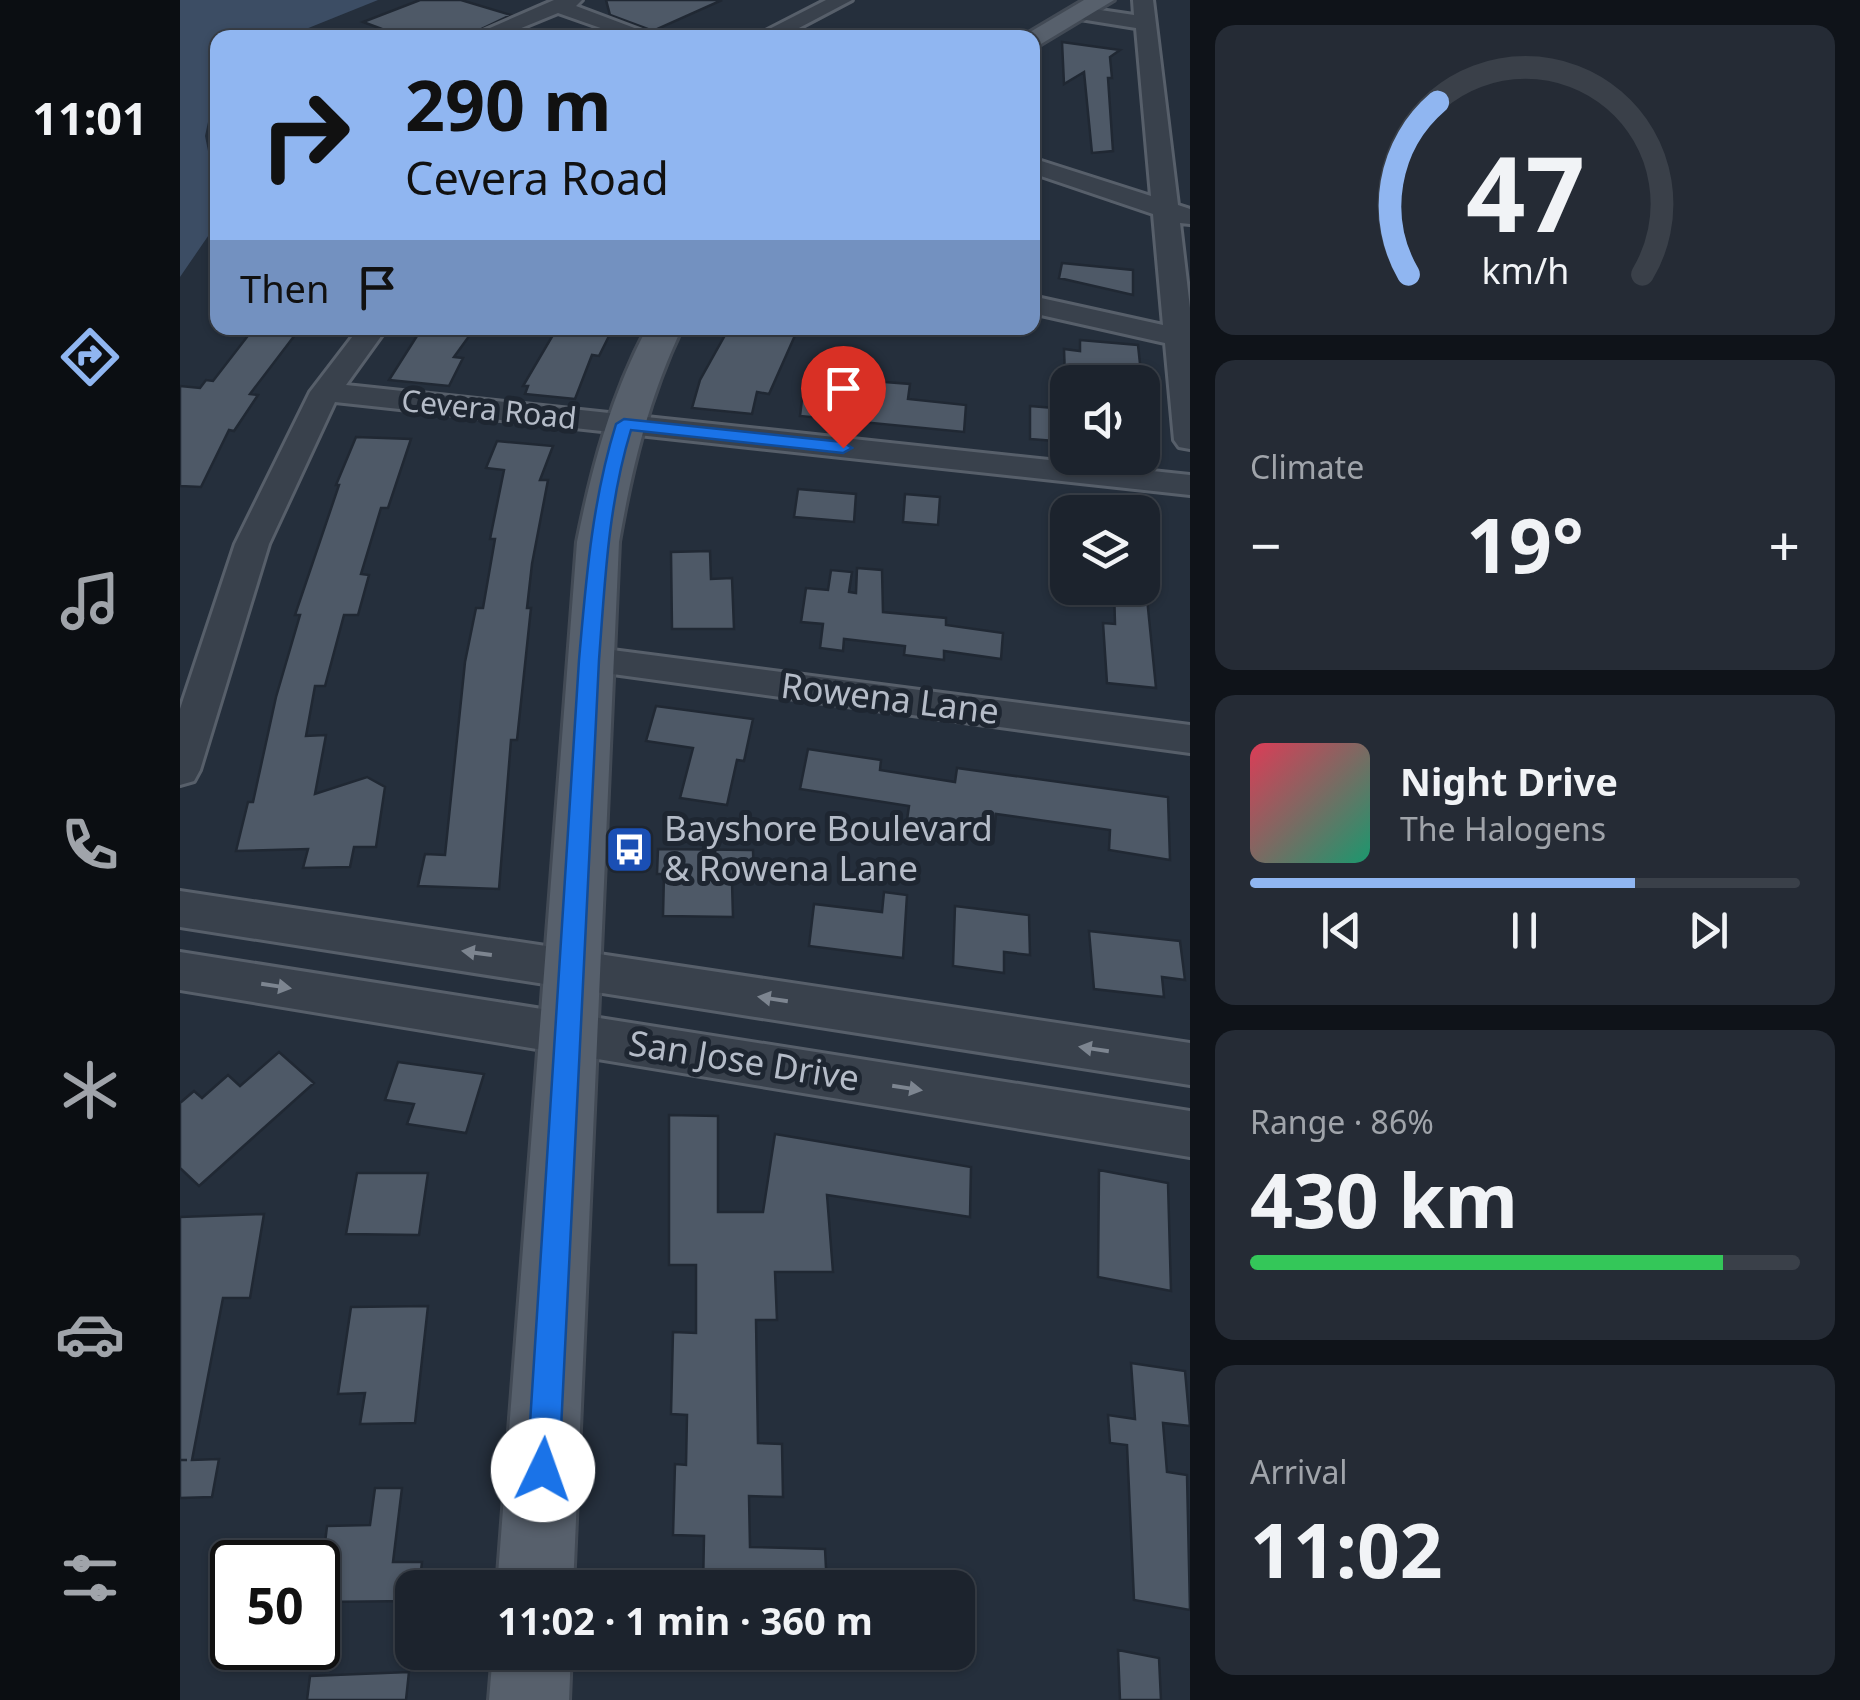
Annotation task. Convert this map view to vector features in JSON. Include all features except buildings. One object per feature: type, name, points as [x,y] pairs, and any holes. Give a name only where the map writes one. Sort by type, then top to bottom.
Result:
[{"type":"main road","points":[[1040,36],[1091,7]]},
{"type":"main road","points":[[537,1570],[589,660],[604,504],[624,424],[661,335]]},
{"type":"main road","points":[[529,1700],[531,1670]]},
{"type":"street","points":[[779,30],[842,0]]},
{"type":"street","points":[[497,30],[564,3],[631,30]]},
{"type":"street","points":[[1091,7],[1144,12],[1178,214],[1190,440]]},
{"type":"street","points":[[1040,168],[1178,214]]},
{"type":"street","points":[[1040,306],[1182,338]]},
{"type":"street","points":[[180,770],[252,544],[326,392],[368,335]]},
{"type":"street","name":"Cevera Road","points":[[326,392],[1190,484]]},
{"type":"street","name":"Rowena Lane","points":[[589,660],[1190,739]]},
{"type":"street","name":"San Jose Drive","points":[[180,909],[571,1000],[1190,1134]]},
{"type":"street","name":"San Jose Drive","points":[[180,970],[571,1000],[1190,1064]]},
{"type":"water","points":[[180,0],[378,0],[303,30],[210,30],[210,113],[205,136],[210,161],[210,233],[180,277]]},
{"type":"place","name":"Bayshore Boulevard & Rowena Lane","points":[[629,849]]},
{"type":"route","points":[[543,1470],[598,542],[624,424],[843,448]]}]
